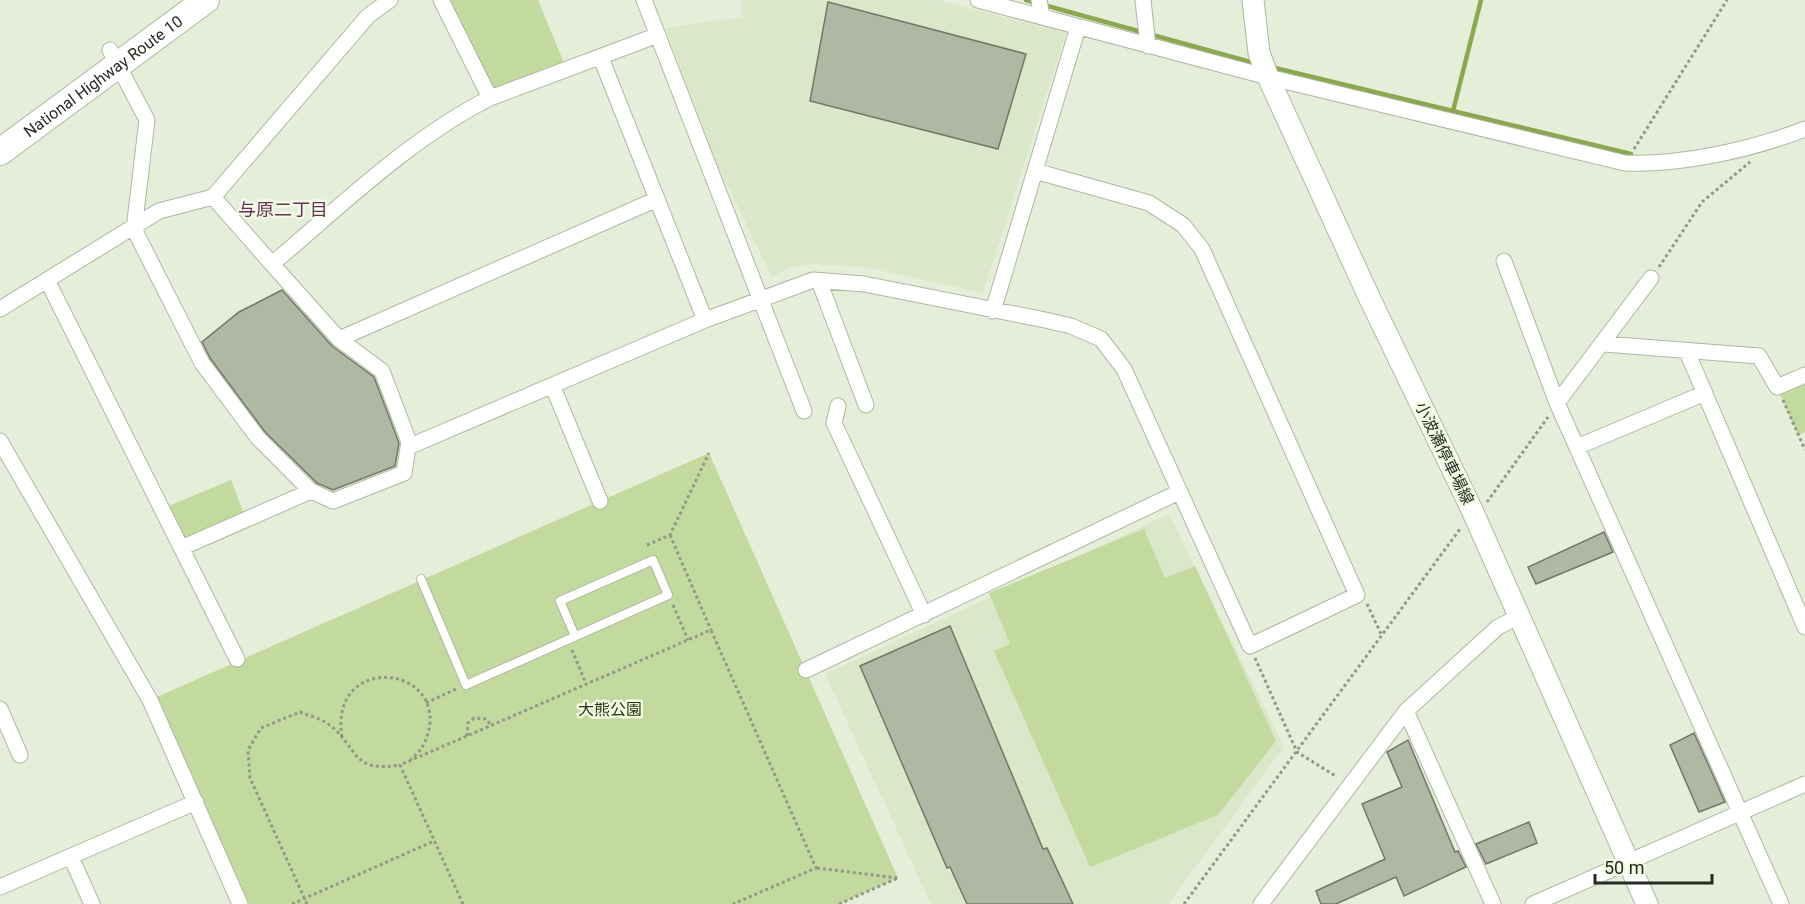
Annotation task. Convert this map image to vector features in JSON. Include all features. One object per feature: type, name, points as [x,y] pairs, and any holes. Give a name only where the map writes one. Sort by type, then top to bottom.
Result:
[{"type":"highway","name":"National Highway Route 10","points":[[0,152],[114,57],[177,0]]},
{"type":"highway","name":"National Highway Route 10","points":[[0,133],[114,57],[206,0]]},
{"type":"main road","name":"小波瀬停車場線","points":[[1253,0],[1259,53],[1269,77],[1520,616],[1647,904]]},
{"type":"street","points":[[0,309],[134,229],[159,211],[213,197],[368,16],[390,0]]},
{"type":"street","points":[[441,0],[490,98]]},
{"type":"street","points":[[644,0],[804,411]]},
{"type":"street","points":[[978,0],[1269,77],[1625,163],[1661,164],[1777,140],[1805,129]]},
{"type":"street","points":[[1039,0],[1042,16]]},
{"type":"street","points":[[1143,0],[1148,46]]},
{"type":"street","points":[[993,311],[1078,27]]},
{"type":"street","points":[[272,264],[410,148],[464,111],[490,98],[658,35]]},
{"type":"street","points":[[114,57],[147,120],[134,229],[201,363],[258,438],[311,491],[333,501],[404,473],[409,442],[382,371],[339,339],[213,197]]},
{"type":"street","points":[[601,58],[705,320]]},
{"type":"street","points":[[408,447],[554,387],[705,320],[813,280],[864,284],[1071,326],[1101,339],[1124,369],[1250,646],[1357,595],[1202,249],[1183,225],[1149,203],[1035,171]]},
{"type":"street","points":[[339,339],[656,200]]},
{"type":"street","points":[[1504,261],[1557,403],[1781,904]]},
{"type":"street","points":[[1557,403],[1652,278]]},
{"type":"street","points":[[47,280],[237,659]]},
{"type":"street","points":[[819,281],[866,405]]},
{"type":"street","points":[[1604,344],[1759,356],[1777,387],[1805,375]]},
{"type":"street","points":[[1687,352],[1805,627]]},
{"type":"street","points":[[554,387],[600,501]]},
{"type":"street","points":[[1577,447],[1704,393]]},
{"type":"street","points":[[838,406],[834,423],[924,615]]},
{"type":"street","points":[[0,441],[150,700],[240,904]]},
{"type":"street","points":[[181,548],[311,491]]},
{"type":"street","points":[[806,670],[1179,492]]},
{"type":"street","points":[[1261,904],[1406,711],[1498,627],[1520,616]]},
{"type":"street","points":[[0,709],[20,755]]},
{"type":"street","points":[[1406,711],[1493,904]]},
{"type":"street","points":[[1533,904],[1629,864],[1805,784]]},
{"type":"street","points":[[0,888],[196,802]]},
{"type":"street","points":[[71,857],[92,904]]},
{"type":"lane","points":[[421,579],[466,684],[575,636],[668,595],[653,560],[560,601],[575,636]]},
{"type":"path","points":[[1625,163],[1710,31],[1727,0]]},
{"type":"path","points":[[1652,278],[1702,202],[1752,161]]},
{"type":"path","points":[[1777,387],[1805,450]]},
{"type":"path","points":[[1484,506],[1557,403]]},
{"type":"path","points":[[647,545],[670,535],[709,453]]},
{"type":"path","points":[[1184,904],[1460,531],[1460,524]]},
{"type":"path","points":[[670,535],[816,868]]},
{"type":"path","points":[[668,595],[688,640]]},
{"type":"path","points":[[1357,595],[1365,600],[1382,636]]},
{"type":"path","points":[[307,904],[250,778],[248,750],[261,728],[300,712],[329,724],[342,736],[358,758],[371,765],[386,767],[400,765],[711,630]]},
{"type":"path","points":[[1250,646],[1298,752],[1349,786]]},
{"type":"path","points":[[571,647],[586,684]]},
{"type":"path","points":[[342,736],[339,721],[342,706],[349,693],[368,680],[390,676],[405,681],[417,690],[426,703],[430,717],[429,732],[423,746],[413,757],[400,765]]},
{"type":"path","points":[[426,703],[466,684]]},
{"type":"path","points":[[455,687],[459,697]]},
{"type":"path","points":[[467,736],[468,723],[474,718],[486,719],[491,725]]},
{"type":"path","points":[[400,765],[463,904]]},
{"type":"path","points":[[292,904],[434,841]]},
{"type":"path","points":[[733,904],[816,868],[898,878],[839,904]]},
{"type":"shaded area","points":[[741,0],[938,0],[1066,33],[983,293],[864,267],[808,264],[789,268],[772,277],[717,164],[665,28],[742,17]]},
{"type":"shaded area","points":[[1169,514],[1284,747],[1168,904],[931,904],[825,674]]},
{"type":"green space","points":[[441,0],[538,0],[567,70],[490,98]]},
{"type":"green space","points":[[1805,375],[1805,432],[1798,435],[1777,387]]},
{"type":"green space","name":"大熊公園","points":[[709,453],[898,878],[839,904],[240,904],[150,700]]},
{"type":"green space","points":[[231,480],[246,519],[181,548],[161,509]]},
{"type":"green space","points":[[1144,529],[1165,578],[1195,566],[1276,741],[1218,815],[1090,867],[994,651],[1010,644],[989,593]]},
{"type":"building","points":[[828,2],[1026,54],[998,149],[810,101]]},
{"type":"building","points":[[282,290],[332,346],[374,377],[399,443],[395,466],[333,490],[317,483],[265,432],[210,358],[202,342],[239,312]]},
{"type":"building","points":[[1604,532],[1613,552],[1536,584],[1528,567]]},
{"type":"building","points":[[950,626],[1043,849],[1047,848],[1073,904],[967,904],[950,867],[947,868],[860,666]]},
{"type":"building","points":[[1694,733],[1725,802],[1699,812],[1670,745]]},
{"type":"building","points":[[1408,740],[1455,852],[1458,851],[1466,867],[1404,896],[1396,877],[1336,904],[1321,904],[1316,891],[1385,859],[1362,804],[1402,787],[1387,752]]},
{"type":"building","points":[[1529,822],[1537,843],[1486,864],[1476,844]]},
{"type":"waterway","points":[[1026,0],[1254,63]]},
{"type":"waterway","points":[[1453,111],[1481,0]]},
{"type":"waterway","points":[[1271,67],[1631,154]]},
{"type":"district","name":"与原二丁目","points":[[283,210]]}]
